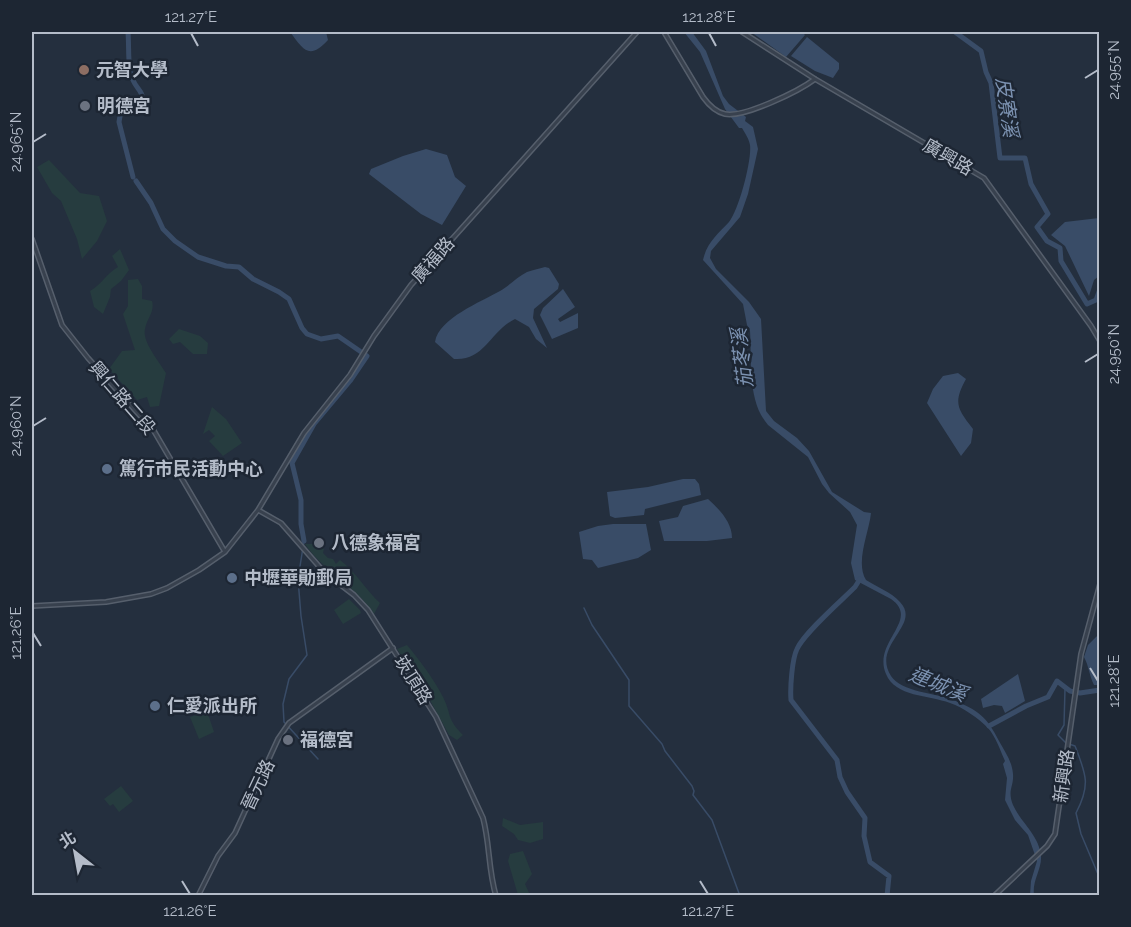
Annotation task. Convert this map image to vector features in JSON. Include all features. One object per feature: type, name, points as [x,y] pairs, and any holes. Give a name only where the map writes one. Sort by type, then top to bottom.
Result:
[{"type":"street","name":"廣福路","points":[[32,606],[106,602],[151,594],[199,570],[225,552],[258,510],[304,433],[350,375],[411,285],[637,32]]},
{"type":"street","points":[[664,32],[705,100],[722,113],[745,112],[800,90],[815,80]]},
{"type":"street","name":"廣興路","points":[[742,32],[815,80],[984,178],[1081,311],[1100,341]]},
{"type":"street","name":"興仁路二段","points":[[32,240],[62,325],[88,358],[154,431],[225,552]]},
{"type":"street","name":"崁頂路","points":[[258,510],[281,523],[324,572],[362,604],[393,648],[442,730],[483,818],[487,832],[490,874],[496,896]]},
{"type":"street","name":"新興路","points":[[994,896],[1051,842],[1055,834],[1083,645],[1100,584]]},
{"type":"street","name":"晉元路","points":[[198,896],[218,856],[235,832],[278,740],[289,723],[393,648]]},
{"type":"green space","points":[[49,160],[80,193],[99,196],[107,221],[97,241],[82,259],[77,239],[61,201],[52,193],[37,167]]},
{"type":"green space","points":[[120,249],[129,270],[111,289],[103,314],[94,307],[90,291],[118,267],[112,256]]},
{"type":"green space","points":[[138,279],[142,286],[142,299],[152,301],[153,305],[145,329],[146,340],[166,373],[159,406],[150,407],[147,397],[137,400],[109,369],[122,351],[135,350],[123,314],[128,306],[128,280]]},
{"type":"green space","points":[[179,329],[200,336],[208,343],[207,354],[193,354],[180,342],[173,344],[169,339]]},
{"type":"green space","points":[[212,407],[226,419],[242,443],[223,456],[209,441],[215,436],[209,430],[203,434]]},
{"type":"green space","points":[[305,544],[314,544],[318,549],[322,547],[323,553],[328,558],[333,559],[336,564],[340,560],[351,570],[380,603],[374,614],[367,604],[321,563]]},
{"type":"green space","points":[[349,599],[361,613],[343,624],[334,610]]},
{"type":"green space","points":[[407,645],[435,683],[452,720],[463,735],[457,740],[449,735],[424,685],[417,679],[397,649]]},
{"type":"green space","points":[[207,711],[214,732],[199,739],[190,717]]},
{"type":"green space","points":[[121,786],[133,801],[119,812],[113,804],[110,806],[104,799]]},
{"type":"green space","points":[[503,818],[520,825],[543,822],[543,839],[530,843],[518,840],[514,834],[502,826]]},
{"type":"green space","points":[[523,851],[532,874],[525,884],[530,895],[518,895],[508,861],[510,854]]},
{"type":"water","points":[[290,32],[326,32],[328,40],[316,50],[311,51],[303,48]]},
{"type":"water","points":[[684,32],[692,32],[706,51],[723,96],[729,104],[746,117],[745,121],[753,127],[758,149],[748,194],[740,217],[711,251],[710,258],[716,269],[749,302],[761,319],[766,411],[774,421],[797,438],[809,451],[832,492],[864,512],[871,513],[862,556],[863,573],[866,580],[900,602],[905,611],[902,627],[887,655],[887,665],[891,676],[903,686],[953,700],[975,711],[986,720],[1006,753],[1012,769],[1013,805],[1040,849],[1041,861],[1034,885],[1034,895],[1030,895],[1031,881],[1037,861],[1028,835],[1015,820],[1005,800],[1007,778],[1003,764],[1005,761],[993,735],[980,721],[960,708],[942,700],[905,691],[890,682],[883,662],[889,642],[899,624],[901,615],[899,607],[891,599],[855,580],[851,563],[857,525],[850,512],[822,484],[808,457],[768,425],[761,415],[754,393],[750,331],[743,304],[703,260],[710,243],[729,222],[737,207],[747,173],[750,145],[742,128],[739,128],[725,109],[700,52]]},
{"type":"water","points":[[751,32],[802,32],[805,35],[786,57]]},
{"type":"water","points":[[807,37],[839,63],[839,69],[833,78],[815,71],[791,56]]},
{"type":"water","points":[[426,149],[447,155],[455,177],[466,186],[442,225],[421,214],[369,174],[371,169]]},
{"type":"water","points":[[1099,218],[1099,276],[1094,280],[1089,296],[1065,246],[1051,235],[1065,222]]},
{"type":"water","points":[[549,268],[559,284],[558,289],[534,309],[533,318],[547,348],[536,339],[529,327],[515,319],[506,324],[480,350],[464,358],[454,359],[435,342],[438,333],[452,318],[500,291],[527,272]]},
{"type":"water","points":[[563,289],[575,307],[558,319],[560,322],[578,313],[578,328],[552,339],[540,315],[543,308]]},
{"type":"water","points":[[958,373],[966,379],[959,394],[960,410],[973,429],[971,443],[961,456],[927,403],[933,389],[943,376]]},
{"type":"water","points":[[683,479],[695,479],[699,484],[701,495],[645,509],[644,515],[615,518],[610,516],[607,492],[648,487]]},
{"type":"water","points":[[708,499],[727,521],[732,538],[707,541],[664,541],[659,521],[678,517],[683,506]]},
{"type":"water","points":[[613,524],[646,524],[651,550],[638,558],[598,568],[592,560],[583,559],[579,532]]},
{"type":"water","points":[[1099,634],[1099,685],[1094,685],[1084,657],[1088,645]]},
{"type":"water","points":[[1018,674],[1025,701],[1005,713],[1002,706],[994,705],[983,708],[981,699]]},
{"type":"waterway","points":[[124,113],[142,97],[130,71],[128,32]]},
{"type":"waterway","name":"皮寮溪","points":[[955,32],[981,51],[991,83],[1000,158],[1025,158],[1031,184],[1048,214],[1037,227],[1047,241],[1060,248],[1061,261],[1087,304],[1096,300],[1100,289]]},
{"type":"waterway","points":[[120,116],[119,122],[133,177]]},
{"type":"waterway","points":[[136,181],[151,203],[163,229],[175,241],[198,257],[226,266],[239,267],[253,279],[289,299],[307,334],[321,339],[338,336],[367,356],[350,381],[314,424],[292,463],[301,500],[304,541]]},
{"type":"waterway","points":[[304,541],[298,579],[307,655],[289,679],[283,704],[284,722],[318,759]]},
{"type":"waterway","points":[[860,579],[855,587],[807,634],[797,649],[792,674],[791,700],[837,760],[840,777],[847,792],[865,818],[864,836],[870,862],[889,876],[887,896]]},
{"type":"waterway","points":[[584,608],[592,625],[629,680],[629,706],[662,744],[692,786],[693,795],[712,820],[740,896]]},
{"type":"waterway","points":[[989,726],[1048,697],[1057,681],[1070,691],[1080,693],[1100,690]]},
{"type":"waterway","points":[[1065,689],[1064,725],[1058,735],[1066,743],[1075,746],[1082,764],[1085,787],[1076,813],[1081,834],[1100,879]]},
{"type":"place","name":"元智大學","points":[[84,70]]},
{"type":"place","name":"明德宮","points":[[85,106]]},
{"type":"place","name":"篤行市民活動中心","points":[[107,469]]},
{"type":"place","name":"八德象福宮","points":[[319,543]]},
{"type":"place","name":"中壢華勛郵局","points":[[232,578]]},
{"type":"place","name":"仁愛派出所","points":[[155,706]]},
{"type":"place","name":"福德宮","points":[[288,740]]},
{"type":"water label","name":"茄苳溪","points":[[742,358]]},
{"type":"water label","name":"連城溪","points":[[938,684]]}]
